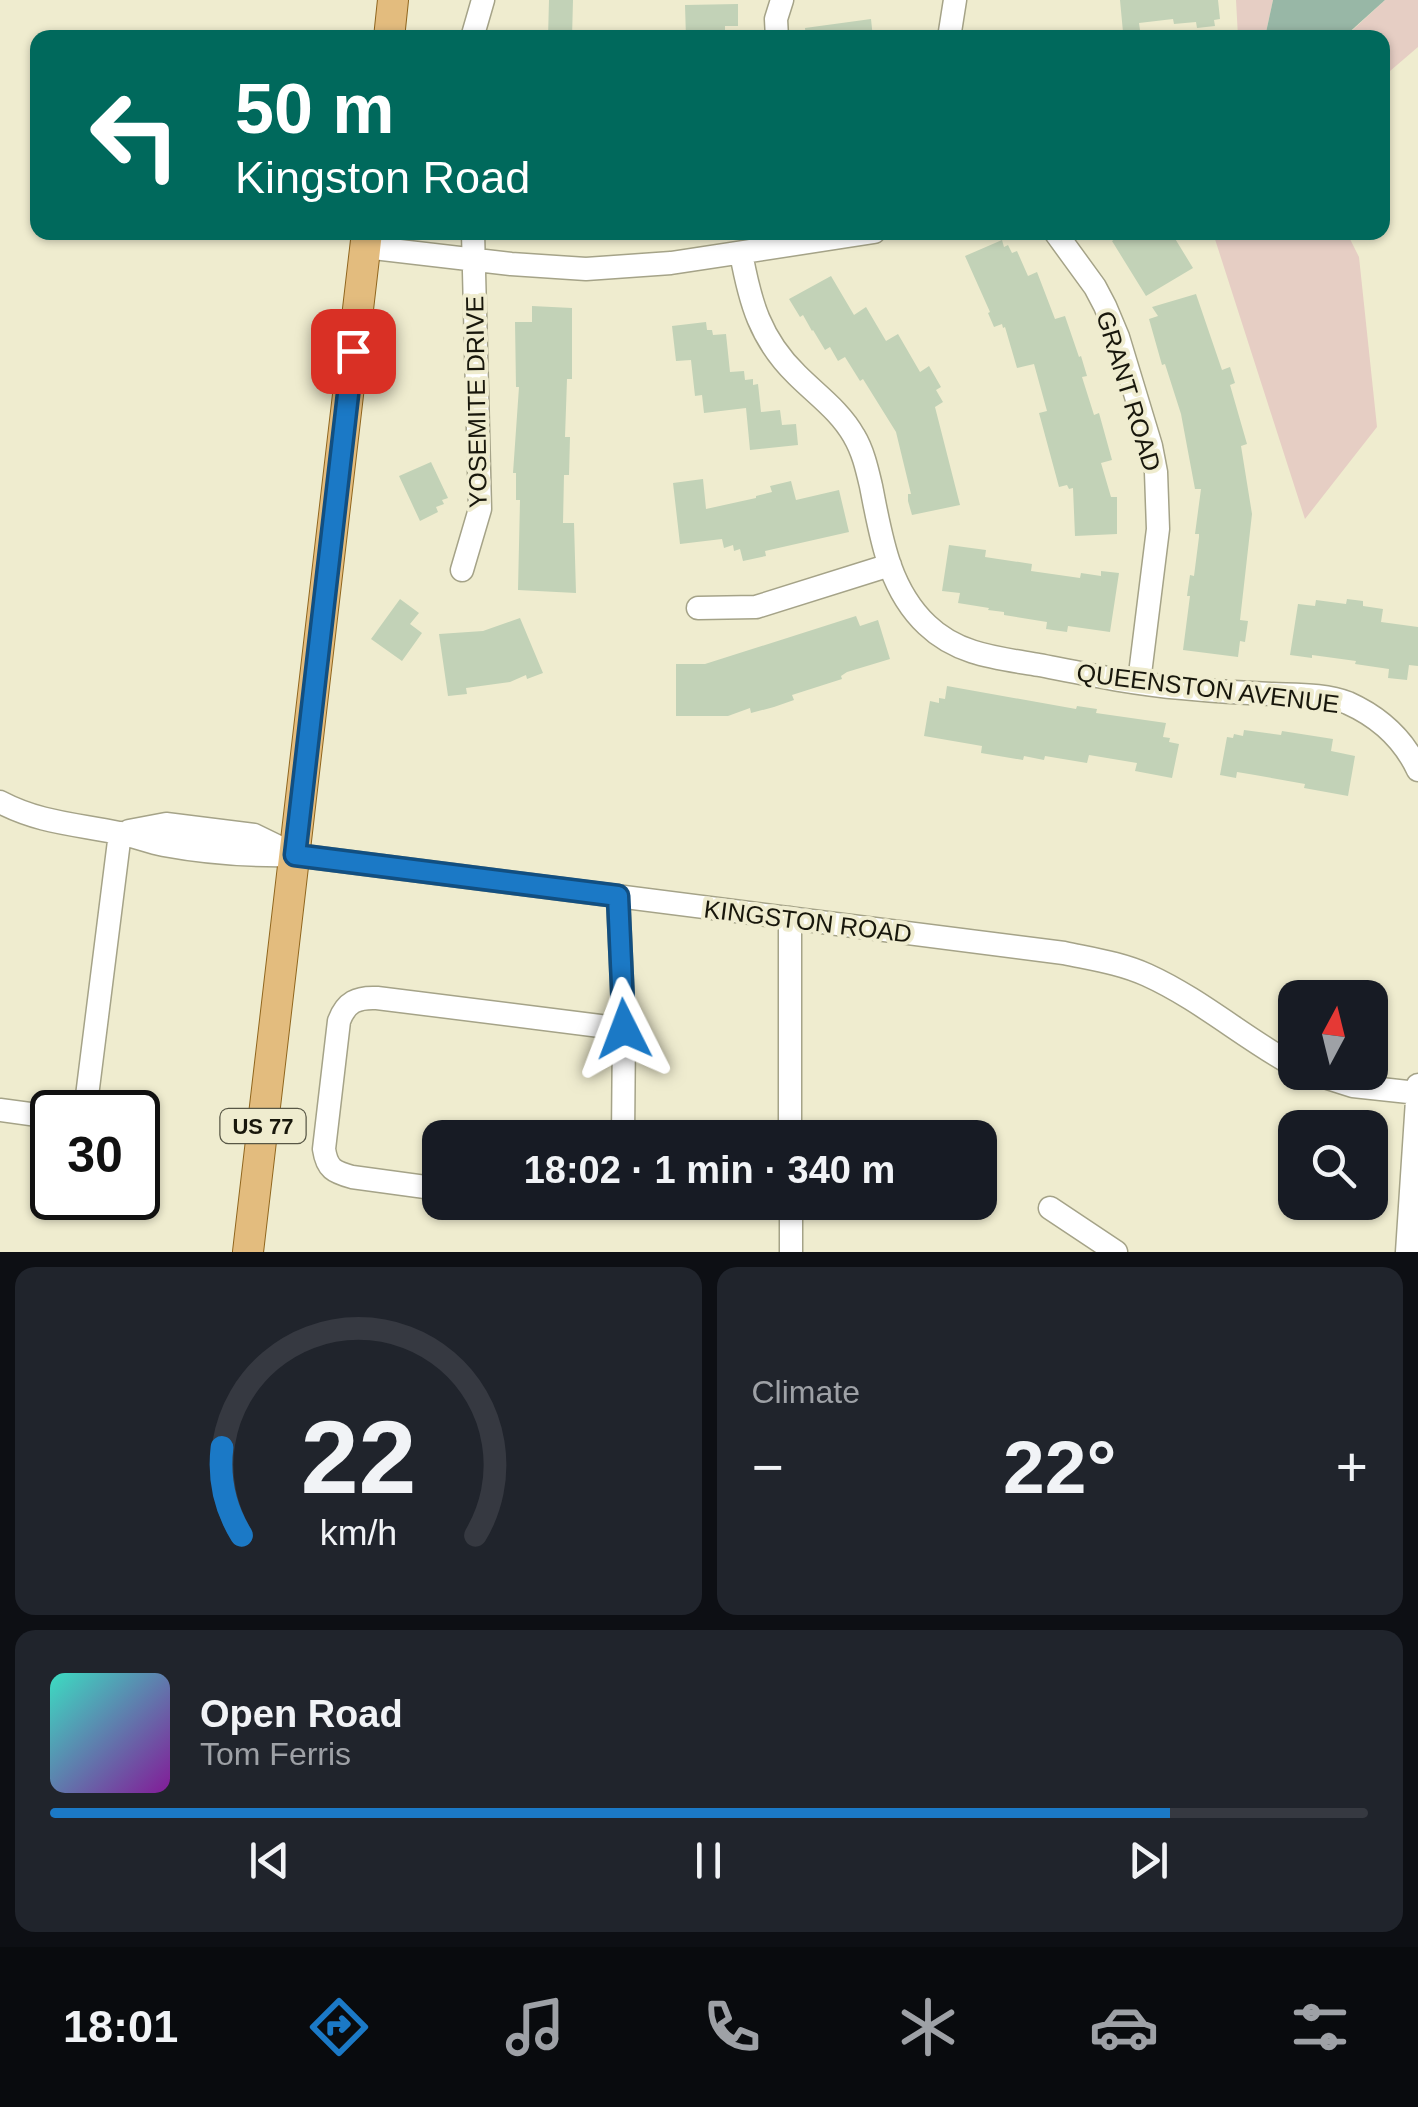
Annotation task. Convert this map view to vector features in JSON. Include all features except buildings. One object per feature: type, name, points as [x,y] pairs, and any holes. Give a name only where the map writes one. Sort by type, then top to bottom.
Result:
[{"type":"main road","points":[[390,30],[393,0]]},
{"type":"main road","name":"US 77","points":[[248,1252],[366,240]]},
{"type":"street","points":[[474,30],[483,0]]},
{"type":"street","points":[[777,30],[782,0]]},
{"type":"street","points":[[950,30],[955,0]]},
{"type":"street","points":[[366,240],[474,260],[586,269],[632,267],[815,240]]},
{"type":"street","name":"YOSEMITE DRIVE","points":[[462,570],[480,509],[473,240]]},
{"type":"street","name":"GRANT ROAD","points":[[1061,240],[1105,306],[1118,337],[1153,459],[1158,529],[1139,682]]},
{"type":"street","name":"QUEENSTON AVENUE","points":[[741,253],[750,299],[774,347],[856,438],[896,584],[911,607],[944,640],[992,658],[1177,688],[1345,702],[1384,724],[1418,770]]},
{"type":"street","points":[[698,608],[756,608],[890,566]]},
{"type":"street","name":"KINGSTON ROAD","points":[[0,802],[34,817],[120,833],[166,824],[254,835],[295,855],[1064,954],[1130,968],[1190,999],[1278,1057]]},
{"type":"street","points":[[87,1090],[120,833]]},
{"type":"street","points":[[618,896],[623,1120]]},
{"type":"street","points":[[790,918],[790,1120]]},
{"type":"street","points":[[422,1187],[352,1178],[338,1174],[326,1162],[324,1149],[339,1022],[348,1005],[356,999],[377,998],[624,1029]]},
{"type":"street","points":[[1407,1252],[1418,1085]]},
{"type":"street","points":[[1388,1090],[1418,1093]]},
{"type":"street","points":[[0,1110],[30,1113]]},
{"type":"street","points":[[1050,1208],[1116,1252]]},
{"type":"street","points":[[791,1220],[791,1252]]},
{"type":"shaded area","points":[[1236,0],[1273,0],[1267,30],[1238,30]]},
{"type":"shaded area","points":[[1273,0],[1385,0],[1352,30],[1267,30]]},
{"type":"shaded area","points":[[1385,0],[1418,0],[1418,47],[1390,71],[1390,30],[1353,30]]},
{"type":"shaded area","points":[[1215,240],[1350,240],[1359,257],[1377,427],[1305,519]]},
{"type":"route","points":[[353,351],[295,855],[618,896],[624,1029]]}]
